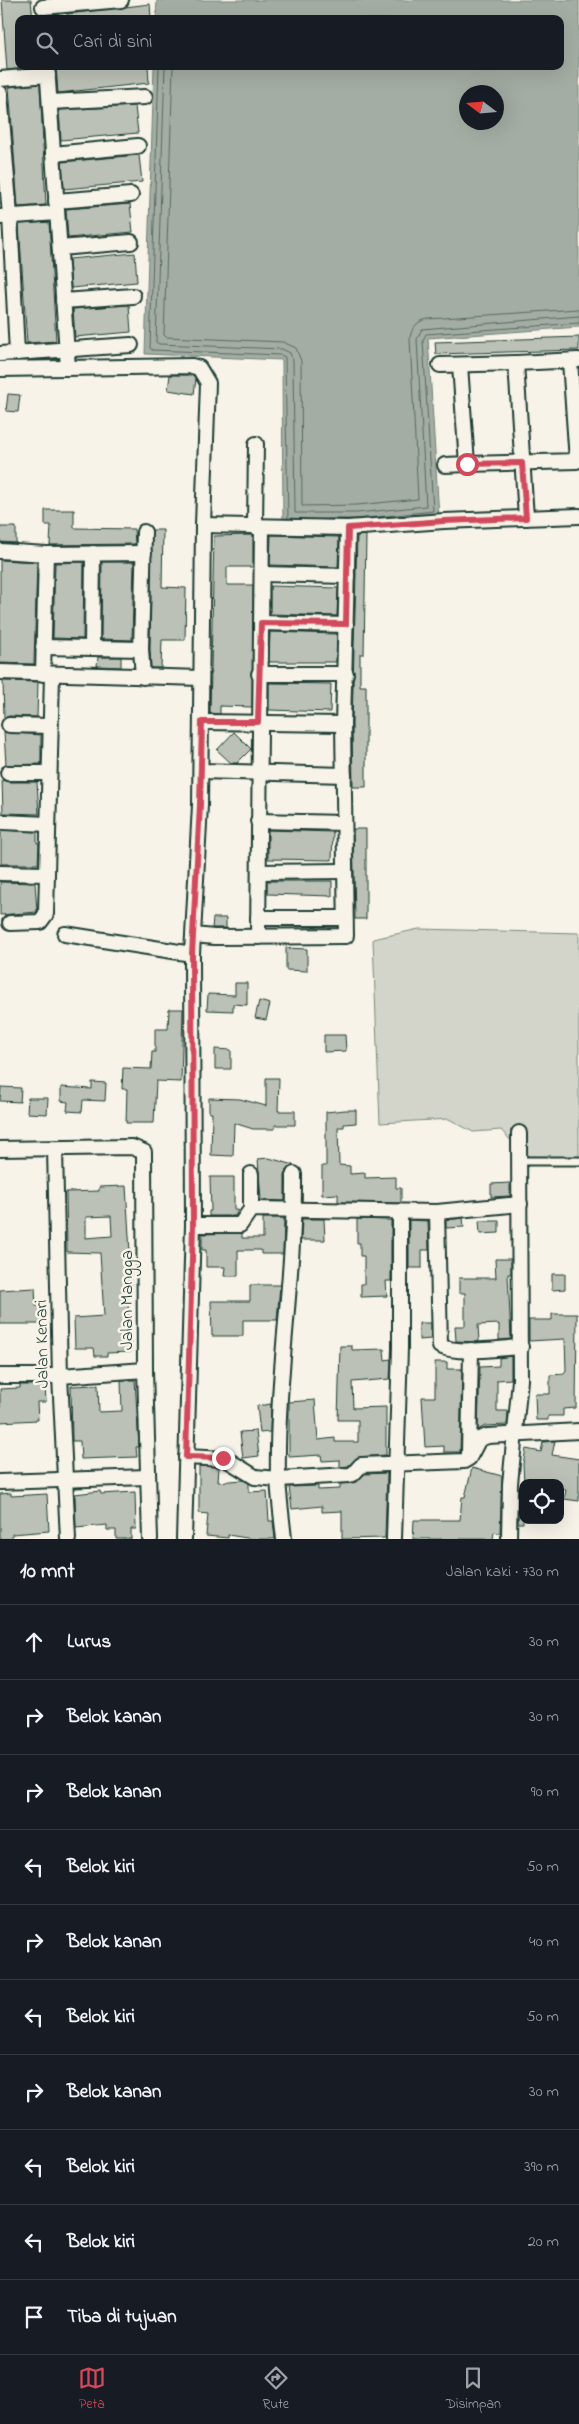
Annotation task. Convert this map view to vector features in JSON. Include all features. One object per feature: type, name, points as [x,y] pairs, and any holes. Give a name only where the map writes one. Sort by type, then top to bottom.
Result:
[{"type":"street","points":[[43,9],[121,0]]},
{"type":"street","points":[[0,79],[48,70],[68,368]]},
{"type":"street","points":[[0,93],[5,216],[17,352]]},
{"type":"street","points":[[50,102],[145,97]]},
{"type":"street","points":[[53,154],[138,146]]},
{"type":"street","points":[[5,216],[131,195]]},
{"type":"street","points":[[60,248],[131,242]]},
{"type":"street","points":[[63,301],[133,296]]},
{"type":"street","points":[[0,354],[131,345]]},
{"type":"street","points":[[440,365],[575,360],[577,461],[445,465]]},
{"type":"street","points":[[516,363],[526,518]]},
{"type":"street","points":[[460,365],[467,464]]},
{"type":"street","points":[[0,369],[192,366],[202,372],[208,383],[203,525],[201,771],[192,954],[193,1226],[184,1539]]},
{"type":"street","points":[[256,444],[258,527],[262,574],[258,722],[258,937]]},
{"type":"street","points":[[203,525],[348,528],[444,521],[579,516]]},
{"type":"street","points":[[194,935],[214,937],[346,936],[343,724],[346,674],[348,528]]},
{"type":"street","points":[[143,677],[141,649],[144,532]]},
{"type":"street","points":[[0,551],[46,554],[144,553]]},
{"type":"street","points":[[92,646],[93,553]]},
{"type":"street","points":[[10,923],[40,922],[46,918],[50,726],[48,675],[43,647],[46,554]]},
{"type":"street","points":[[262,574],[347,576]]},
{"type":"street","points":[[261,623],[346,624]]},
{"type":"street","points":[[43,647],[92,646],[141,649]]},
{"type":"street","points":[[0,672],[48,675],[202,678]]},
{"type":"street","points":[[259,674],[346,674]]},
{"type":"street","points":[[202,722],[343,724]]},
{"type":"street","points":[[8,725],[50,726]]},
{"type":"street","points":[[201,771],[344,775]]},
{"type":"street","points":[[8,773],[49,773]]},
{"type":"street","points":[[258,821],[344,823]]},
{"type":"street","points":[[4,822],[48,824]]},
{"type":"street","points":[[259,872],[344,871]]},
{"type":"street","points":[[0,873],[46,874]]},
{"type":"street","points":[[258,918],[345,918]]},
{"type":"street","points":[[65,934],[192,954]]},
{"type":"street","points":[[509,1539],[510,1484],[520,1380],[521,1347],[519,1133]]},
{"type":"street","name":"Jalan Mangga","points":[[55,1149],[132,1147],[144,1152],[145,1370],[150,1539]]},
{"type":"street","points":[[0,1149],[55,1149]]},
{"type":"street","name":"Jalan Kenari","points":[[55,1149],[60,1376],[68,1539]]},
{"type":"street","points":[[193,1226],[240,1225],[251,1209],[251,1174]]},
{"type":"street","points":[[284,1539],[278,1479],[280,1405],[295,1210],[294,1174]]},
{"type":"street","points":[[251,1209],[438,1212],[520,1204]]},
{"type":"street","points":[[394,1539],[400,1348],[400,1212]]},
{"type":"street","points":[[438,1212],[439,1342],[444,1348],[471,1350],[521,1347]]},
{"type":"street","points":[[469,1458],[471,1350]]},
{"type":"street","points":[[0,1376],[60,1376],[145,1370]]},
{"type":"street","points":[[186,1457],[223,1458],[255,1477],[278,1479],[349,1475],[353,1474],[361,1465],[457,1462],[469,1458],[480,1438],[515,1434],[579,1431]]},
{"type":"street","points":[[0,1482],[147,1477]]},
{"type":"lane","points":[[519,1161],[579,1161]]},
{"type":"shaded area","points":[[419,929],[579,933],[579,1157],[525,1156],[501,1130],[473,1132],[449,1119],[380,1123],[373,939]]},
{"type":"water","points":[[157,0],[579,0],[579,327],[428,338],[439,517],[283,525],[282,360],[145,354],[154,70],[564,70],[564,15],[156,15]]},
{"type":"building","points":[[2,0],[31,0],[33,15],[15,15],[15,69],[7,70]]},
{"type":"building","points":[[150,4],[151,15],[67,15]]},
{"type":"building","points":[[56,70],[148,70],[149,83],[58,93]]},
{"type":"building","points":[[40,84],[46,205],[18,207],[9,87]]},
{"type":"building","points":[[135,106],[138,133],[61,140],[59,110]]},
{"type":"building","points":[[139,155],[142,182],[64,189],[62,162]]},
{"type":"building","points":[[130,204],[133,232],[68,238],[66,209]]},
{"type":"building","points":[[49,222],[56,341],[27,343],[19,224]]},
{"type":"building","points":[[135,253],[137,282],[71,288],[69,259]]},
{"type":"building","points":[[129,305],[131,332],[75,337],[73,309]]},
{"type":"building","points":[[579,337],[579,350],[436,354],[435,342]]},
{"type":"building","points":[[170,375],[193,375],[196,379],[194,394],[168,390]]},
{"type":"building","points":[[8,394],[20,395],[18,412],[6,411]]},
{"type":"building","points":[[45,510],[74,510],[74,528],[134,529],[135,544],[50,545],[51,525],[45,525]]},
{"type":"building","points":[[0,527],[16,527],[16,543],[0,542]]},
{"type":"building","points":[[152,530],[163,530],[162,587],[186,588],[185,640],[162,640],[161,668],[151,668]]},
{"type":"building","points":[[253,535],[253,567],[227,567],[227,585],[253,585],[252,707],[220,706],[220,714],[210,713],[214,536]]},
{"type":"building","points":[[271,535],[339,537],[338,567],[270,565]]},
{"type":"building","points":[[366,535],[364,654],[360,654],[360,686],[366,686],[366,787],[353,787],[352,724],[357,536]]},
{"type":"building","points":[[0,560],[37,562],[34,664],[0,663]]},
{"type":"building","points":[[84,562],[83,639],[53,638],[55,563]]},
{"type":"building","points":[[102,562],[134,562],[132,640],[101,639]]},
{"type":"building","points":[[270,586],[338,588],[337,616],[270,614]]},
{"type":"building","points":[[270,632],[337,634],[336,662],[269,662]]},
{"type":"building","points":[[98,657],[121,657],[121,667],[97,666]]},
{"type":"building","points":[[3,681],[38,682],[37,717],[9,716],[4,718]]},
{"type":"building","points":[[269,683],[331,684],[330,712],[269,710]]},
{"type":"building","points":[[4,732],[41,735],[41,764],[6,765]]},
{"type":"building","points":[[234,732],[251,749],[237,763],[231,763],[217,750]]},
{"type":"building","points":[[2,780],[8,782],[37,782],[39,814],[3,813]]},
{"type":"building","points":[[353,829],[366,829],[366,919],[355,919]]},
{"type":"building","points":[[1,830],[37,832],[37,843],[39,843],[38,864],[1,864]]},
{"type":"building","points":[[268,830],[333,832],[332,860],[268,859]]},
{"type":"building","points":[[267,881],[332,881],[332,896],[267,894]]},
{"type":"building","points":[[0,882],[35,883],[37,912],[0,915]]},
{"type":"building","points":[[213,918],[226,918],[226,928],[212,928]]},
{"type":"building","points":[[286,948],[307,949],[307,971],[286,970]]},
{"type":"building","points":[[235,983],[247,983],[247,1005],[233,1004],[233,1011],[207,1010],[208,994],[235,995]]},
{"type":"building","points":[[259,1001],[270,1004],[266,1020],[255,1018]]},
{"type":"building","points":[[169,1009],[183,1009],[181,1082],[156,1081],[154,1123],[126,1123],[127,1089],[122,1089],[123,1068],[151,1069],[152,1052],[155,1052],[155,1029],[168,1029]]},
{"type":"building","points":[[324,1035],[345,1035],[346,1051],[324,1052]]},
{"type":"building","points":[[215,1049],[231,1050],[231,1069],[215,1069]]},
{"type":"building","points":[[266,1078],[279,1078],[278,1111],[295,1111],[295,1125],[275,1125],[275,1129],[253,1129],[234,1123],[233,1156],[211,1155],[212,1113],[209,1113],[209,1098],[240,1099],[266,1106]]},
{"type":"building","points":[[92,1082],[106,1083],[105,1101],[83,1100],[82,1112],[67,1111],[68,1102],[61,1101],[61,1087],[92,1089]]},
{"type":"building","points":[[1,1087],[21,1088],[20,1102],[0,1101]]},
{"type":"building","points":[[28,1098],[48,1098],[47,1114],[27,1113]]},
{"type":"building","points":[[356,1110],[356,1123],[344,1124],[344,1127],[338,1127],[339,1165],[350,1166],[350,1174],[365,1173],[365,1178],[396,1177],[396,1188],[401,1188],[401,1203],[338,1202],[338,1194],[322,1195],[322,1166],[326,1166],[326,1112]]},
{"type":"building","points":[[269,1158],[294,1165],[287,1169],[285,1173],[285,1201],[261,1200],[258,1159]]},
{"type":"building","points":[[210,1177],[234,1177],[234,1210],[238,1210],[235,1216],[209,1216],[209,1211],[211,1211]]},
{"type":"building","points":[[510,1183],[510,1196],[491,1197],[491,1184]]},
{"type":"building","points":[[126,1186],[132,1286],[127,1287],[131,1352],[107,1353],[107,1356],[95,1356],[94,1348],[75,1348],[74,1318],[104,1316],[100,1253],[67,1252],[66,1192],[99,1191],[99,1187]],"holes":[[[111,1216],[112,1236],[86,1238],[86,1217]]]},
{"type":"building","points":[[263,1218],[284,1218],[283,1254],[261,1254],[261,1250],[238,1250],[238,1276],[224,1276],[225,1267],[206,1267],[206,1250],[202,1250],[202,1234],[242,1233],[242,1238],[263,1238]]},
{"type":"building","points":[[463,1218],[464,1227],[446,1228],[446,1220]]},
{"type":"building","points":[[302,1219],[324,1219],[325,1240],[301,1240]]},
{"type":"building","points":[[357,1219],[391,1220],[391,1281],[386,1281],[387,1296],[361,1297],[361,1284],[364,1284],[364,1256],[360,1256],[360,1243],[357,1243]]},
{"type":"building","points":[[409,1220],[428,1221],[429,1250],[422,1250],[422,1268],[409,1268]]},
{"type":"building","points":[[479,1221],[499,1221],[499,1233],[480,1234]]},
{"type":"building","points":[[495,1259],[511,1259],[511,1274],[508,1274],[511,1339],[499,1340],[499,1324],[478,1325],[479,1342],[456,1341],[455,1326],[465,1326],[465,1293],[459,1293],[459,1278],[496,1278]]},
{"type":"building","points":[[552,1274],[565,1274],[565,1289],[552,1290]]},
{"type":"building","points":[[250,1285],[280,1285],[277,1320],[243,1320],[243,1336],[212,1336],[211,1301],[250,1301]]},
{"type":"building","points":[[35,1288],[36,1306],[41,1306],[42,1324],[0,1324],[0,1290]]},
{"type":"building","points":[[552,1314],[577,1314],[576,1408],[563,1409],[563,1416],[548,1416],[548,1420],[536,1420],[535,1394],[550,1394],[550,1375],[564,1374],[566,1370],[565,1339],[529,1341],[529,1320],[552,1320]]},
{"type":"building","points":[[419,1323],[431,1323],[431,1339],[419,1340]]},
{"type":"building","points":[[340,1346],[352,1346],[352,1350],[384,1349],[385,1360],[391,1359],[390,1379],[352,1382],[353,1408],[386,1407],[386,1455],[358,1457],[348,1466],[340,1467],[340,1460],[322,1461],[321,1455],[289,1457],[289,1402],[315,1400],[318,1440],[335,1438],[335,1442],[358,1442],[358,1420],[338,1420]]},
{"type":"building","points":[[511,1356],[511,1379],[497,1380],[497,1411],[508,1411],[507,1425],[485,1426],[478,1430],[480,1367],[499,1366],[499,1358]]},
{"type":"building","points":[[435,1362],[447,1362],[447,1369],[462,1369],[460,1452],[444,1452],[444,1446],[425,1447],[422,1397],[435,1397]]},
{"type":"building","points":[[121,1380],[135,1380],[139,1447],[136,1447],[137,1457],[81,1459],[80,1441],[72,1441],[71,1386],[98,1385],[99,1412],[122,1411]]},
{"type":"building","points":[[20,1385],[45,1385],[46,1402],[37,1402],[38,1420],[0,1422],[0,1389],[20,1388]]},
{"type":"building","points":[[271,1404],[270,1432],[260,1433],[257,1406]]},
{"type":"building","points":[[256,1431],[259,1456],[243,1458],[240,1432]]},
{"type":"building","points":[[555,1441],[552,1455],[579,1459],[579,1501],[564,1499],[566,1490],[564,1490],[564,1479],[524,1479],[523,1464],[526,1449],[541,1452],[543,1442]]},
{"type":"building","points":[[199,1466],[219,1467],[218,1482],[243,1480],[249,1483],[249,1492],[267,1491],[269,1521],[273,1521],[275,1539],[253,1539],[228,1535],[228,1538],[206,1536],[208,1514],[199,1513]]},
{"type":"building","points":[[472,1468],[502,1476],[500,1533],[494,1532],[493,1539],[413,1539],[414,1520],[460,1520],[462,1497],[465,1497]]},
{"type":"building","points":[[387,1473],[385,1538],[342,1539],[342,1511],[322,1512],[322,1506],[292,1509],[289,1487],[318,1486],[318,1490],[340,1489],[340,1484],[356,1482],[365,1474]]},
{"type":"building","points":[[519,1490],[519,1523],[518,1523]]},
{"type":"building","points":[[100,1491],[101,1494],[135,1492],[136,1529],[131,1529],[131,1539],[116,1539],[116,1530],[107,1530],[107,1525],[76,1528],[75,1494]]},
{"type":"building","points":[[11,1493],[11,1496],[47,1494],[49,1531],[12,1534],[12,1539],[0,1539],[0,1494]]},
{"type":"route","points":[[223,1458],[186,1457],[193,1226],[192,954],[200,805],[202,722],[258,722],[261,623],[346,624],[348,528],[444,521],[526,518],[522,463],[467,464]]}]
